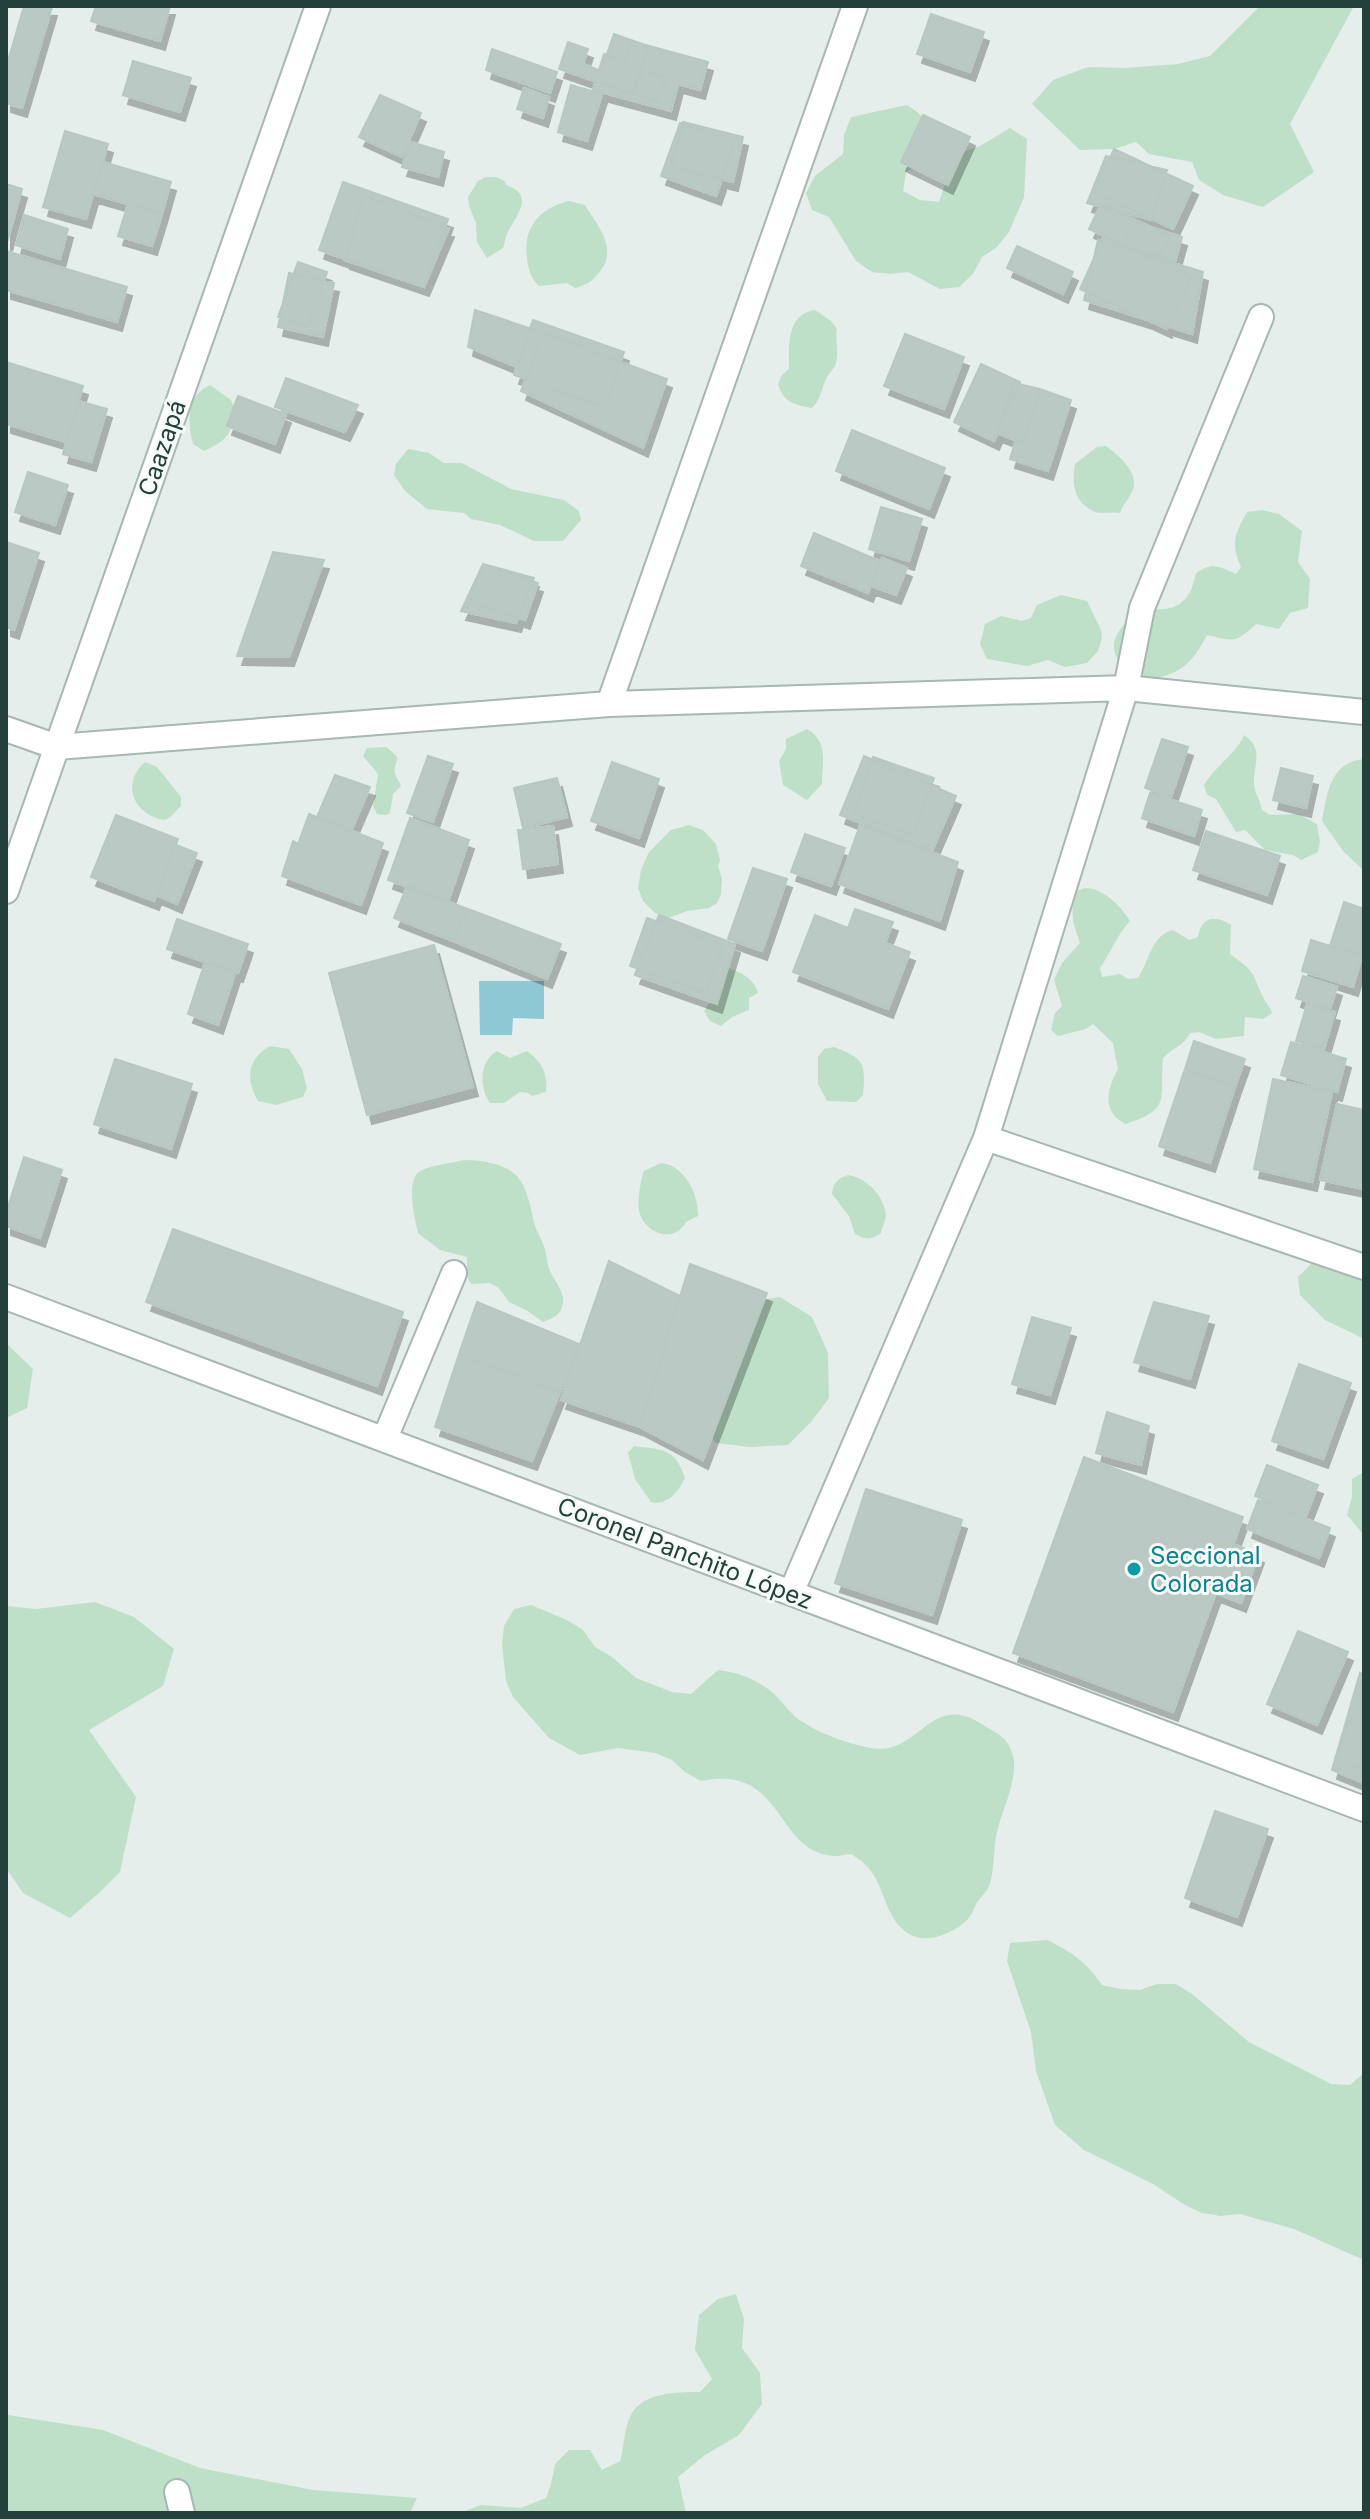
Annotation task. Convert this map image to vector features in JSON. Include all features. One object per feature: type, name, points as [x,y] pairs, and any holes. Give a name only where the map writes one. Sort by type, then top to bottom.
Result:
[{"type":"street","name":"Caazapá","points":[[6,891],[318,6]]},
{"type":"street","points":[[609,704],[855,6]]},
{"type":"street","points":[[791,1593],[986,1138],[1126,688],[1142,608],[1261,317]]},
{"type":"street","points":[[6,729],[57,747],[609,704],[1126,688],[1364,712]]},
{"type":"street","points":[[986,1138],[1364,1267]]},
{"type":"street","points":[[385,1438],[454,1273]]},
{"type":"street","name":"Coronel Panchito López","points":[[6,1297],[1364,1809]]},
{"type":"green space","points":[[1260,6],[1354,6],[1290,124],[1314,172],[1263,207],[1223,195],[1199,180],[1192,162],[1149,154],[1136,142],[1114,149],[1080,150],[1032,104],[1053,80],[1088,67],[1178,64],[1210,56]]},
{"type":"green space","points":[[907,105],[923,118],[928,130],[922,163],[906,172],[903,191],[920,200],[939,202],[951,167],[962,152],[980,146],[1010,128],[1027,139],[1024,197],[1009,232],[997,247],[982,257],[973,274],[959,287],[940,289],[908,272],[872,272],[856,261],[829,217],[812,210],[806,193],[815,176],[843,154],[844,135],[851,117]]},
{"type":"green space","points":[[486,177],[505,181],[522,199],[503,248],[487,258],[477,242],[476,223],[468,197],[478,181]]},
{"type":"green space","points":[[569,201],[585,205],[601,231],[607,248],[604,266],[590,282],[575,288],[567,283],[539,286],[527,261],[526,246],[531,228],[550,208]]},
{"type":"green space","points":[[815,310],[837,329],[837,354],[834,367],[812,408],[790,402],[778,384],[789,369],[794,325],[806,313]]},
{"type":"green space","points":[[210,385],[231,400],[237,415],[225,438],[204,451],[193,444],[189,418],[192,402]]},
{"type":"green space","points":[[1106,446],[1126,464],[1133,476],[1133,489],[1120,513],[1093,511],[1081,502],[1075,491],[1075,464],[1097,447]]},
{"type":"green space","points":[[408,449],[429,453],[444,463],[462,463],[511,489],[564,500],[579,511],[581,520],[563,541],[534,541],[500,525],[471,519],[464,513],[427,509],[405,491],[394,475],[396,464]]},
{"type":"green space","points":[[1262,510],[1279,514],[1302,531],[1298,562],[1310,579],[1308,608],[1290,613],[1279,629],[1256,624],[1234,639],[1207,635],[1194,656],[1179,670],[1136,681],[1115,653],[1118,633],[1135,615],[1176,606],[1183,601],[1190,592],[1196,573],[1207,567],[1216,566],[1236,574],[1241,567],[1235,545],[1239,526],[1247,512]]},
{"type":"green space","points":[[1061,595],[1087,601],[1101,630],[1098,651],[1087,663],[1065,667],[1048,660],[1027,666],[987,659],[980,644],[985,624],[1001,616],[1022,621],[1031,618],[1037,605]]},
{"type":"green space","points":[[807,729],[819,740],[823,761],[822,784],[807,800],[783,785],[779,761],[786,749],[786,739]]},
{"type":"green space","points":[[1244,735],[1255,747],[1254,785],[1262,810],[1270,815],[1298,814],[1317,824],[1318,852],[1301,860],[1293,855],[1265,850],[1245,830],[1236,832],[1216,799],[1207,795],[1204,785]]},
{"type":"green space","points":[[386,747],[397,758],[395,774],[401,786],[393,794],[390,813],[386,815],[377,814],[373,806],[378,774],[363,756],[367,748]]},
{"type":"green space","points":[[1364,759],[1364,871],[1343,851],[1322,821],[1329,790],[1337,773],[1353,761]]},
{"type":"green space","points":[[145,762],[157,767],[181,797],[181,806],[167,819],[146,813],[135,800],[134,777]]},
{"type":"green space","points":[[689,825],[703,830],[716,844],[722,879],[721,894],[717,903],[709,908],[668,918],[655,913],[643,901],[638,888],[641,870],[649,852],[671,830]]},
{"type":"green space","points":[[1085,888],[1111,899],[1130,921],[1100,968],[1102,977],[1120,974],[1128,979],[1138,978],[1160,937],[1173,930],[1189,940],[1198,937],[1202,925],[1210,919],[1220,919],[1231,925],[1230,954],[1251,972],[1272,1013],[1263,1019],[1245,1017],[1244,1036],[1216,1039],[1199,1032],[1190,1033],[1185,1041],[1163,1058],[1162,1093],[1157,1107],[1126,1124],[1113,1113],[1108,1100],[1118,1069],[1113,1043],[1093,1024],[1086,1029],[1058,1036],[1051,1030],[1055,1013],[1062,1006],[1054,980],[1062,963],[1080,943],[1073,906],[1077,891]]},
{"type":"green space","points":[[726,968],[746,976],[758,993],[749,998],[749,1010],[721,1026],[710,1021],[704,1011]]},
{"type":"green space","points":[[270,1046],[289,1049],[302,1069],[307,1088],[303,1097],[276,1105],[258,1101],[251,1086],[250,1071],[256,1058]]},
{"type":"green space","points":[[834,1047],[852,1055],[863,1068],[863,1095],[856,1102],[827,1101],[818,1084],[818,1057],[824,1049]]},
{"type":"green space","points":[[497,1051],[510,1058],[527,1051],[532,1055],[545,1074],[546,1092],[532,1096],[520,1092],[504,1103],[490,1103],[484,1090],[483,1075],[487,1061]]},
{"type":"green space","points":[[465,1160],[502,1166],[521,1182],[549,1269],[563,1298],[561,1310],[553,1317],[543,1322],[509,1302],[498,1287],[489,1283],[471,1284],[467,1276],[467,1257],[440,1250],[418,1233],[412,1200],[415,1176],[430,1167]]},
{"type":"green space","points":[[661,1163],[683,1175],[693,1190],[698,1207],[698,1216],[686,1222],[681,1229],[667,1234],[646,1225],[639,1206],[644,1171]]},
{"type":"green space","points":[[848,1175],[868,1184],[878,1194],[884,1207],[886,1216],[881,1233],[874,1237],[855,1234],[849,1216],[832,1194],[836,1182]]},
{"type":"green space","points":[[1329,1258],[1364,1273],[1364,1339],[1325,1320],[1300,1295],[1298,1277],[1311,1264]]},
{"type":"green space","points":[[780,1297],[812,1317],[828,1353],[829,1398],[788,1445],[750,1447],[716,1443],[698,1417],[737,1303]]},
{"type":"green space","points":[[6,1343],[33,1369],[27,1408],[6,1418]]},
{"type":"green space","points":[[634,1446],[666,1452],[677,1460],[685,1478],[667,1500],[651,1502],[635,1479],[628,1453]]},
{"type":"green space","points":[[1364,1472],[1364,1535],[1347,1515],[1352,1497],[1352,1479]]},
{"type":"green space","points":[[95,1602],[134,1617],[174,1649],[163,1686],[89,1730],[136,1797],[120,1872],[70,1918],[23,1893],[6,1868],[6,1606],[36,1609]]},
{"type":"green space","points":[[531,1605],[583,1630],[595,1647],[636,1678],[672,1692],[691,1694],[718,1670],[740,1675],[767,1688],[806,1724],[853,1744],[887,1748],[901,1744],[948,1715],[963,1716],[1000,1735],[1011,1750],[1014,1773],[997,1832],[991,1880],[970,1917],[942,1935],[916,1937],[907,1933],[895,1920],[876,1879],[865,1865],[851,1854],[835,1856],[814,1851],[799,1840],[764,1796],[749,1785],[728,1779],[701,1781],[672,1760],[655,1753],[618,1748],[580,1755],[549,1738],[513,1697],[506,1681],[502,1644],[504,1626],[514,1609]]},
{"type":"green space","points":[[1048,1940],[1078,1958],[1102,1985],[1140,1990],[1157,1984],[1176,1984],[1249,2042],[1331,2084],[1350,2085],[1364,2073],[1364,2260],[1294,2229],[1240,2214],[1221,2216],[1202,2213],[1153,2184],[1084,2150],[1055,2125],[1036,2071],[1031,2032],[1007,1961],[1010,1943]]},
{"type":"green space","points":[[736,2294],[744,2319],[742,2348],[760,2373],[762,2404],[739,2435],[705,2455],[678,2477],[686,2513],[460,2513],[481,2505],[521,2508],[546,2498],[555,2464],[569,2450],[590,2450],[602,2470],[620,2461],[628,2422],[635,2409],[660,2395],[700,2392],[712,2379],[695,2350],[699,2315],[718,2299]]},
{"type":"green space","points":[[8,2415],[103,2430],[200,2468],[313,2490],[417,2498],[410,2513],[6,2513]]},
{"type":"water","points":[[479,981],[544,981],[544,1019],[513,1018],[512,1035],[480,1035]]},
{"type":"building","points":[[24,6],[52,7],[22,108],[6,103],[6,68]]},
{"type":"building","points":[[96,6],[170,6],[160,41],[91,21]]},
{"type":"building","points":[[931,14],[984,32],[970,72],[917,54]]},
{"type":"building","points":[[614,34],[648,46],[632,94],[559,69],[568,42],[588,49],[583,64],[601,71]]},
{"type":"building","points":[[631,41],[708,62],[700,90],[678,84],[671,111],[593,90],[604,54],[625,60]]},
{"type":"building","points":[[492,49],[557,72],[550,93],[486,70]]},
{"type":"building","points":[[133,61],[191,78],[180,112],[123,95]]},
{"type":"building","points":[[643,70],[666,78],[658,102],[635,94]]},
{"type":"building","points":[[571,85],[602,94],[587,141],[558,132]]},
{"type":"building","points":[[524,88],[549,97],[543,118],[517,109]]},
{"type":"building","points":[[380,95],[421,113],[402,157],[359,137]]},
{"type":"building","points":[[923,115],[970,137],[948,185],[901,162]]},
{"type":"building","points":[[683,122],[743,137],[733,182],[672,167]]},
{"type":"building","points":[[680,123],[735,142],[716,196],[661,176]]},
{"type":"building","points":[[65,131],[108,144],[86,219],[43,207]]},
{"type":"building","points":[[411,142],[444,152],[438,177],[402,167]]},
{"type":"building","points":[[1114,149],[1193,186],[1173,229],[1094,192]]},
{"type":"building","points":[[1106,156],[1167,170],[1152,220],[1087,203]]},
{"type":"building","points":[[103,162],[171,182],[162,214],[93,194]]},
{"type":"building","points":[[343,182],[448,219],[424,287],[319,250]]},
{"type":"building","points":[[6,184],[22,189],[6,246]]},
{"type":"building","points":[[364,196],[449,228],[424,287],[345,260]]},
{"type":"building","points":[[128,204],[162,214],[152,246],[118,236]]},
{"type":"building","points":[[1101,204],[1170,236],[1158,261],[1089,229]]},
{"type":"building","points":[[24,215],[68,229],[60,259],[16,245]]},
{"type":"building","points":[[1130,221],[1182,237],[1175,262],[1123,245]]},
{"type":"building","points":[[1104,236],[1192,277],[1167,329],[1080,289]]},
{"type":"building","points":[[1098,240],[1203,272],[1192,334],[1084,300]]},
{"type":"building","points":[[1017,246],[1073,272],[1063,294],[1007,268]]},
{"type":"building","points":[[6,251],[127,287],[117,322],[6,290]]},
{"type":"building","points":[[298,262],[327,272],[308,327],[278,317]]},
{"type":"building","points":[[289,273],[334,283],[323,337],[278,327]]},
{"type":"building","points":[[475,310],[544,333],[529,372],[468,347]]},
{"type":"building","points":[[533,320],[624,352],[605,407],[514,375]]},
{"type":"building","points":[[544,333],[667,379],[643,448],[521,391]]},
{"type":"building","points":[[905,334],[964,357],[944,409],[884,386]]},
{"type":"building","points":[[6,362],[83,386],[66,442],[6,424]]},
{"type":"building","points":[[981,364],[1020,382],[994,441],[954,422]]},
{"type":"building","points":[[286,378],[358,405],[345,432],[275,407]]},
{"type":"building","points":[[1014,383],[1040,389],[1022,443],[997,433]]},
{"type":"building","points":[[1040,389],[1071,400],[1048,471],[1010,459],[1016,440],[1022,443]]},
{"type":"building","points":[[238,396],[286,414],[275,444],[227,426]]},
{"type":"building","points":[[78,401],[107,409],[91,462],[63,454]]},
{"type":"building","points":[[852,430],[945,468],[929,509],[836,471]]},
{"type":"building","points":[[28,472],[68,485],[55,525],[15,512]]},
{"type":"building","points":[[881,507],[922,519],[909,561],[869,549]]},
{"type":"building","points":[[814,533],[880,561],[868,593],[801,566]]},
{"type":"building","points":[[6,542],[39,553],[14,630],[6,627]]},
{"type":"building","points":[[273,552],[324,560],[289,657],[237,656]]},
{"type":"building","points":[[882,558],[907,568],[896,595],[871,586]]},
{"type":"building","points":[[483,564],[534,578],[516,623],[461,611]]},
{"type":"building","points":[[483,564],[538,583],[525,620],[470,601]]},
{"type":"building","points":[[1162,739],[1188,747],[1171,797],[1145,788]]},
{"type":"building","points":[[428,756],[453,764],[433,822],[407,813]]},
{"type":"building","points":[[864,756],[956,796],[932,851],[840,815]]},
{"type":"building","points":[[873,757],[934,778],[914,835],[854,814]]},
{"type":"building","points":[[612,762],[659,779],[639,838],[591,821]]},
{"type":"building","points":[[1281,768],[1313,776],[1306,808],[1273,800]]},
{"type":"building","points":[[335,775],[370,787],[351,831],[317,817]]},
{"type":"building","points":[[557,778],[567,817],[523,828],[514,788]]},
{"type":"building","points":[[1150,793],[1202,810],[1194,836],[1142,818]]},
{"type":"building","points":[[309,814],[383,843],[361,905],[282,876],[293,841],[298,844]]},
{"type":"building","points":[[116,815],[178,839],[154,901],[91,877]]},
{"type":"building","points":[[410,818],[469,840],[448,902],[388,880]]},
{"type":"building","points":[[860,825],[958,862],[940,921],[839,884]]},
{"type":"building","points":[[553,826],[558,864],[523,869],[518,830]]},
{"type":"building","points":[[1206,831],[1280,856],[1267,895],[1193,870]]},
{"type":"building","points":[[805,834],[845,848],[831,886],[791,872]]},
{"type":"building","points":[[176,845],[197,853],[177,904],[156,895]]},
{"type":"building","points":[[753,868],[787,879],[762,951],[728,939]]},
{"type":"building","points":[[407,886],[468,909],[453,941],[394,918]]},
{"type":"building","points":[[1344,902],[1364,909],[1362,956],[1330,946]]},
{"type":"building","points":[[468,909],[561,944],[547,979],[453,941]]},
{"type":"building","points":[[855,909],[893,922],[885,943],[910,952],[888,1009],[793,972],[815,915],[848,928]]},
{"type":"building","points":[[659,915],[735,944],[717,1004],[635,975]]},
{"type":"building","points":[[647,918],[724,945],[707,993],[630,966]]},
{"type":"building","points":[[177,919],[248,944],[238,973],[167,949]]},
{"type":"building","points":[[1311,940],[1362,956],[1353,987],[1302,971]]},
{"type":"building","points":[[434,945],[473,1087],[367,1115],[329,973]]},
{"type":"building","points":[[205,962],[235,973],[218,1025],[188,1014]]},
{"type":"building","points":[[1303,976],[1337,987],[1330,1009],[1296,998]]},
{"type":"building","points":[[1307,1004],[1335,1012],[1324,1049],[1296,1041]]},
{"type":"building","points":[[1194,1041],[1245,1059],[1235,1087],[1185,1069]]},
{"type":"building","points":[[1291,1042],[1346,1059],[1337,1092],[1281,1075]]},
{"type":"building","points":[[115,1059],[192,1084],[171,1149],[94,1124]]},
{"type":"building","points":[[1185,1069],[1235,1087],[1210,1163],[1159,1146]]},
{"type":"building","points":[[1273,1079],[1332,1092],[1312,1182],[1254,1169]]},
{"type":"building","points":[[1337,1104],[1364,1110],[1364,1189],[1320,1180]]},
{"type":"building","points":[[24,1157],[62,1170],[40,1238],[6,1226],[6,1213]]},
{"type":"building","points":[[173,1229],[403,1312],[377,1386],[146,1302]]},
{"type":"building","points":[[609,1261],[680,1296],[640,1427],[561,1400]]},
{"type":"building","points":[[690,1264],[767,1293],[703,1460],[640,1427]]},
{"type":"building","points":[[477,1302],[579,1344],[560,1392],[459,1354]]},
{"type":"building","points":[[1154,1302],[1209,1316],[1190,1379],[1134,1362]]},
{"type":"building","points":[[1032,1317],[1071,1328],[1050,1395],[1012,1384]]},
{"type":"building","points":[[459,1354],[560,1392],[532,1461],[435,1427]]},
{"type":"building","points":[[1299,1364],[1351,1383],[1323,1459],[1272,1441]]},
{"type":"building","points":[[1107,1412],[1149,1426],[1141,1465],[1096,1453]]},
{"type":"building","name":"Seccional Colorada","points":[[1084,1457],[1243,1517],[1173,1712],[1013,1653]]},
{"type":"building","points":[[1267,1465],[1318,1485],[1306,1516],[1255,1496]]},
{"type":"building","points":[[866,1489],[962,1520],[932,1615],[835,1583]]},
{"type":"building","points":[[1258,1500],[1330,1528],[1319,1558],[1247,1529]]},
{"type":"building","points":[[1233,1544],[1259,1554],[1241,1603],[1215,1593]]},
{"type":"building","points":[[1298,1631],[1348,1652],[1317,1725],[1267,1704]]},
{"type":"building","points":[[1360,1673],[1364,1675],[1364,1783],[1332,1770]]},
{"type":"building","points":[[1360,1695],[1364,1697],[1364,1770],[1335,1758]]},
{"type":"building","points":[[1215,1811],[1268,1829],[1237,1917],[1185,1898]]},
{"type":"place","name":"Seccional Colorada","points":[[1134,1569]]}]
